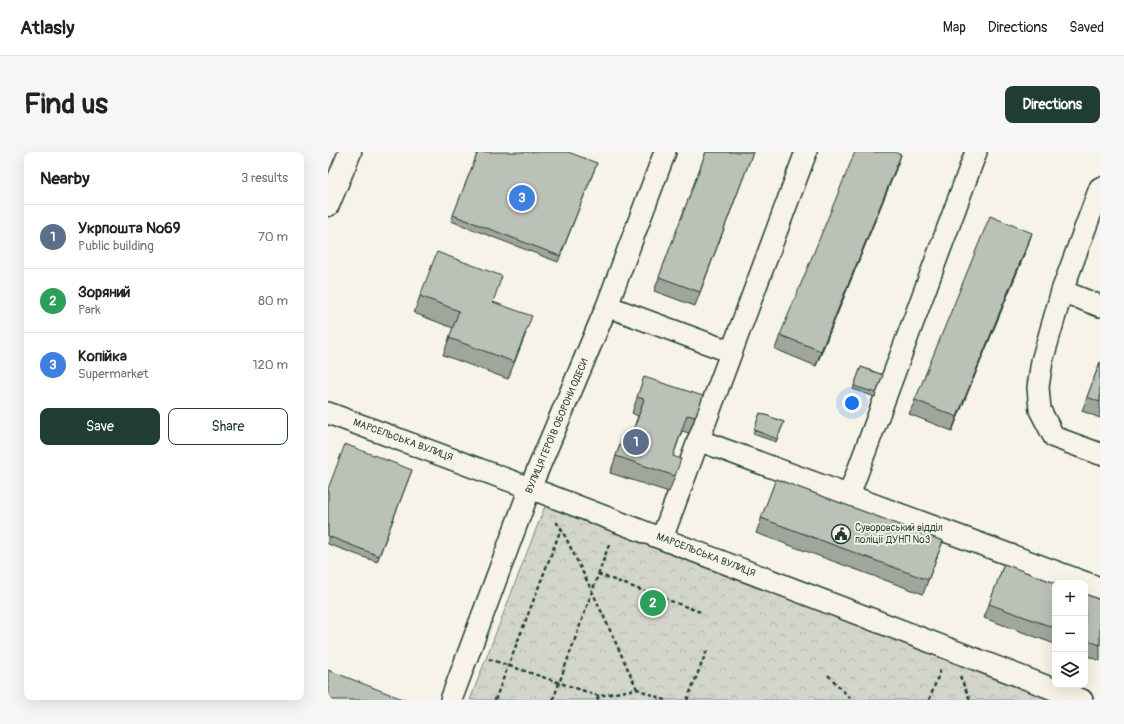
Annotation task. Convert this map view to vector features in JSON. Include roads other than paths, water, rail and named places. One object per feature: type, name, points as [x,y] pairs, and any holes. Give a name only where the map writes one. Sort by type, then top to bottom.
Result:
[{"type":"main road","points":[[328,205],[350,152]]},
{"type":"street","name":"ВУЛИЦЯ ГЕРОЇВ ОБОРОНИ ОДЕСИ","points":[[451,700],[530,488],[607,306],[665,152]]},
{"type":"street","points":[[662,538],[806,152]]},
{"type":"street","points":[[849,495],[976,152]]},
{"type":"street","points":[[1100,188],[1062,291],[1042,361],[1038,387],[1040,410],[1054,437],[1100,454]]},
{"type":"street","points":[[1062,291],[1100,306]]},
{"type":"street","points":[[607,306],[731,352]]},
{"type":"street","name":"МАРСЕЛЬСЬКА ВУЛИЦЯ","points":[[328,413],[662,538],[1082,700]]},
{"type":"street","points":[[698,440],[1100,588]]},
{"type":"place","name":"Копійка","points":[[522,198]]},
{"type":"place","name":"Укрпошта №69","points":[[636,442]]},
{"type":"place","name":"Суворовський відділ поліції ДУНП №3","points":[[841,534]]},
{"type":"place","name":"Зоряний","points":[[653,603]]}]
